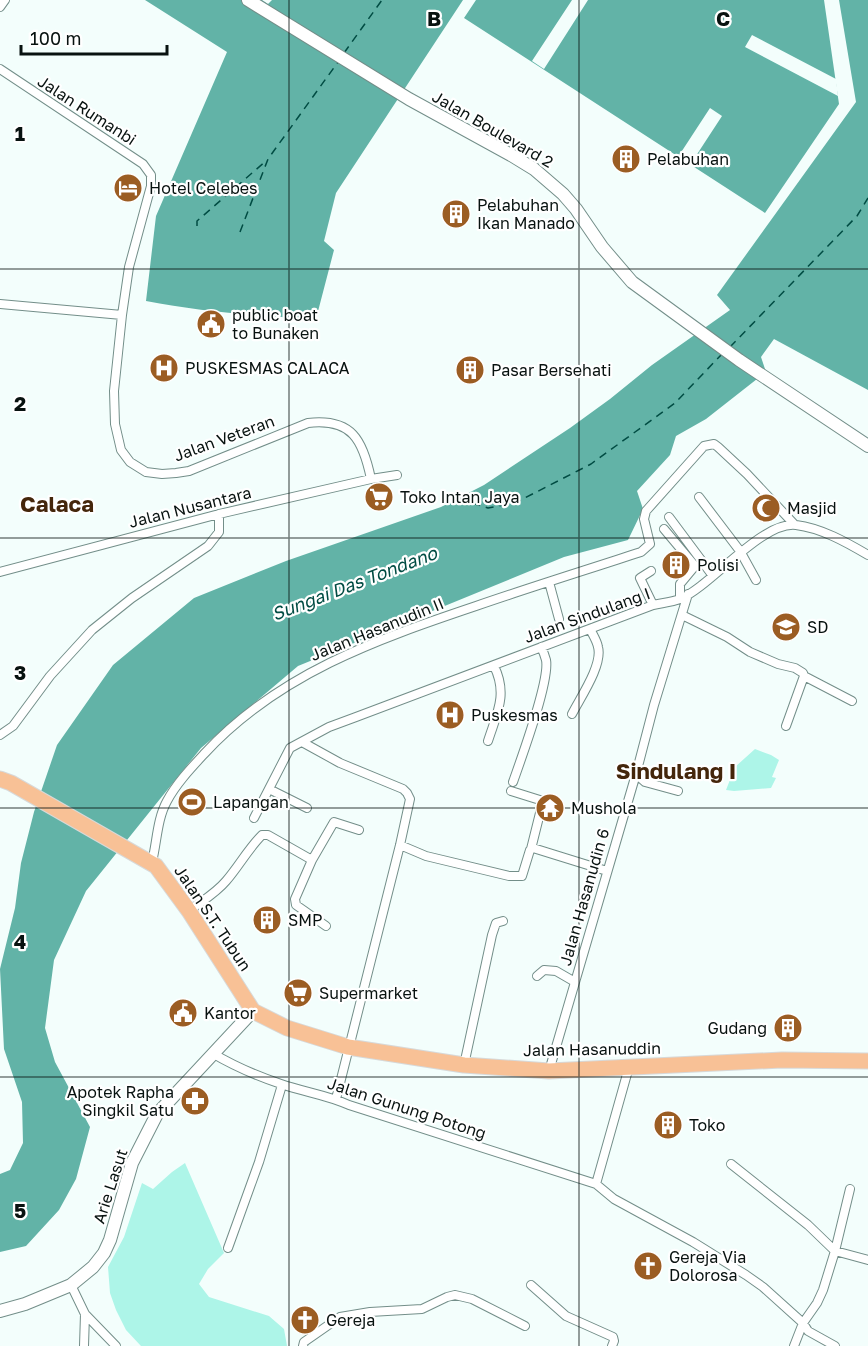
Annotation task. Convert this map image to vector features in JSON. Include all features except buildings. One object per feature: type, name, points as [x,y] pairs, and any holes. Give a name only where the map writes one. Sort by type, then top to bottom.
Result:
[{"type":"highway","name":"Jalan S.T. Tubun","points":[[5,781],[152,862],[189,911],[253,1011]]},
{"type":"highway","name":"Jalan Hasanuddin","points":[[253,1011],[287,1028],[348,1047],[464,1065],[549,1071],[782,1060],[868,1061]]},
{"type":"main road","name":"Jalan Boulevard 2","points":[[248,0],[409,99],[534,169],[570,201],[602,247],[632,282],[739,360],[868,446]]},
{"type":"main road","name":"Arie Lasut","points":[[0,1311],[25,1304],[72,1285],[93,1267],[104,1253],[110,1240],[132,1163],[157,1114],[253,1011]]},
{"type":"street","points":[[0,7],[5,0]]},
{"type":"street","name":"Jalan Rumanbi","points":[[0,69],[142,164],[149,171],[152,179]]},
{"type":"street","name":"Jalan Veteran","points":[[152,179],[129,267],[122,315],[114,391],[115,424],[121,450],[130,462],[146,472],[162,474],[189,471],[308,423],[323,421],[339,425],[360,442],[371,479]]},
{"type":"street","points":[[0,304],[122,315]]},
{"type":"street","name":"Jalan Hasanudin II","points":[[152,862],[162,814],[172,793],[209,748],[255,706],[290,683],[341,657],[424,623],[646,549],[650,539],[644,517],[646,511],[704,446],[714,444],[747,474],[794,524]]},
{"type":"street","name":"Jalan Nusantara","points":[[0,572],[219,514],[392,476]]},
{"type":"street","points":[[699,497],[740,551],[756,580]]},
{"type":"street","points":[[0,735],[13,726],[50,675],[92,630],[132,597],[208,546],[219,532],[219,514]]},
{"type":"street","points":[[669,517],[713,576]]},
{"type":"street","points":[[794,524],[845,541],[868,555]]},
{"type":"street","name":"Jalan Sindulang I","points":[[302,742],[338,724],[541,647],[653,605],[680,599],[713,576],[740,551],[782,527],[794,524]]},
{"type":"street","points":[[664,529],[695,566],[695,569],[680,584],[680,599]]},
{"type":"street","points":[[651,571],[640,578],[653,605]]},
{"type":"street","points":[[549,582],[560,619]]},
{"type":"street","name":"Jalan Hasanudin 6","points":[[549,1071],[654,705],[689,593]]},
{"type":"street","points":[[682,615],[727,637],[750,652],[778,664],[795,668],[804,676],[852,701]]},
{"type":"street","points":[[572,714],[597,666],[598,645],[590,629]]},
{"type":"street","points":[[400,845],[426,856],[508,876],[522,876],[543,801],[512,786],[546,675],[546,661],[541,647]]},
{"type":"street","points":[[488,741],[502,687],[494,666]]},
{"type":"street","points":[[786,726],[804,676]]},
{"type":"street","points":[[254,818],[290,748],[302,742],[340,763],[406,791],[410,800],[336,1099]]},
{"type":"street","points":[[636,774],[645,782],[678,791]]},
{"type":"street","points":[[269,789],[307,808]]},
{"type":"street","points":[[326,926],[294,902],[312,860],[334,822],[359,830]]},
{"type":"street","points":[[189,911],[213,894],[228,879],[245,854],[262,835],[268,835],[312,860]]},
{"type":"street","points":[[531,849],[607,871]]},
{"type":"street","points":[[464,1065],[492,935],[496,923],[503,921]]},
{"type":"street","points":[[537,976],[544,970],[556,971],[575,982]]},
{"type":"street","name":"Jalan Gunung Potong","points":[[212,1053],[240,1069],[282,1085],[336,1099],[596,1184],[614,1199],[693,1242],[746,1275],[803,1323],[808,1331],[835,1346]]},
{"type":"street","points":[[596,1184],[629,1067]]},
{"type":"street","points":[[228,1248],[259,1162],[282,1085]]},
{"type":"street","points":[[731,1164],[808,1225],[835,1251],[868,1260]]},
{"type":"street","points":[[794,1346],[803,1323],[817,1304],[835,1251],[850,1189]]},
{"type":"street","points":[[72,1285],[85,1314],[116,1346]]},
{"type":"street","points":[[531,1285],[563,1314],[613,1337],[612,1346]]},
{"type":"street","points":[[304,1344],[340,1317],[370,1312],[422,1309],[455,1295],[472,1299],[525,1326]]},
{"type":"street","points":[[84,1346],[85,1314]]},
{"type":"shaded area","points":[[755,749],[779,760],[772,777],[776,778],[771,788],[726,790],[735,767]]},
{"type":"shaded area","points":[[185,1163],[224,1253],[208,1269],[199,1284],[209,1297],[269,1316],[284,1329],[287,1346],[141,1346],[126,1330],[110,1293],[108,1267],[124,1237],[142,1183],[153,1189]]},
{"type":"water","points":[[145,0],[262,0],[268,4],[272,0],[463,0],[336,193],[324,241],[334,250],[316,319],[231,313],[146,301],[156,216],[227,52]]},
{"type":"water","points":[[476,0],[824,0],[839,104],[765,213],[464,18]]},
{"type":"water","name":"Sungai Das Tondano","points":[[839,0],[868,0],[868,390],[774,339],[761,357],[766,372],[706,419],[676,436],[670,455],[637,491],[643,509],[628,540],[564,557],[298,666],[201,748],[86,891],[54,960],[45,1028],[55,1062],[90,1127],[76,1179],[59,1210],[26,1246],[0,1252],[0,1174],[10,1170],[23,1143],[22,1102],[4,1049],[0,969],[15,908],[21,863],[34,812],[57,745],[113,665],[194,598],[286,561],[441,507],[484,485],[570,428],[652,365],[730,310],[717,295],[856,102]]},
{"type":"pier","points":[[572,0],[588,0],[544,69],[532,61]]},
{"type":"pier","points":[[752,35],[836,79],[838,96],[745,47]]},
{"type":"pier","points":[[710,108],[722,116],[690,165],[678,157]]},
{"type":"ferry route","points":[[344,53],[382,0]]},
{"type":"ferry route","points":[[240,232],[268,159],[338,62]]},
{"type":"ferry route","points":[[197,226],[197,221],[267,160]]},
{"type":"ferry route","points":[[730,347],[857,216],[868,198]]},
{"type":"ferry route","points":[[459,499],[488,508],[515,503],[591,464],[675,403],[722,354]]},
{"type":"place","name":"Pelabuhan","points":[[626,159]]},
{"type":"place","name":"Hotel Celebes","points":[[128,188]]},
{"type":"place","name":"Pelabuhan Ikan Manado","points":[[456,214]]},
{"type":"place","name":"public boat to Bunaken","points":[[211,324]]},
{"type":"place","name":"PUSKESMAS CALACA","points":[[164,368]]},
{"type":"place","name":"Pasar Bersehati","points":[[470,370]]},
{"type":"place","name":"Toko Intan Jaya","points":[[379,497]]},
{"type":"place","name":"Masjid","points":[[766,508]]},
{"type":"place","name":"Polisi","points":[[676,565]]},
{"type":"place","name":"SD","points":[[786,627]]},
{"type":"place","name":"Puskesmas","points":[[450,715]]},
{"type":"place","name":"Lapangan","points":[[192,802]]},
{"type":"place","name":"Mushola","points":[[550,808]]},
{"type":"place","name":"SMP","points":[[267,920]]},
{"type":"place","name":"Supermarket","points":[[298,993]]},
{"type":"place","name":"Kantor","points":[[183,1013]]},
{"type":"place","name":"Gudang","points":[[788,1028]]},
{"type":"place","name":"Apotek Rapha Singkil Satu","points":[[195,1101]]},
{"type":"place","name":"Toko","points":[[668,1125]]},
{"type":"place","name":"Gereja Via Dolorosa","points":[[648,1266]]},
{"type":"place","name":"Gereja","points":[[305,1320]]},
{"type":"district","name":"Calaca","points":[[57,503]]},
{"type":"district","name":"Sindulang I","points":[[676,770]]}]
